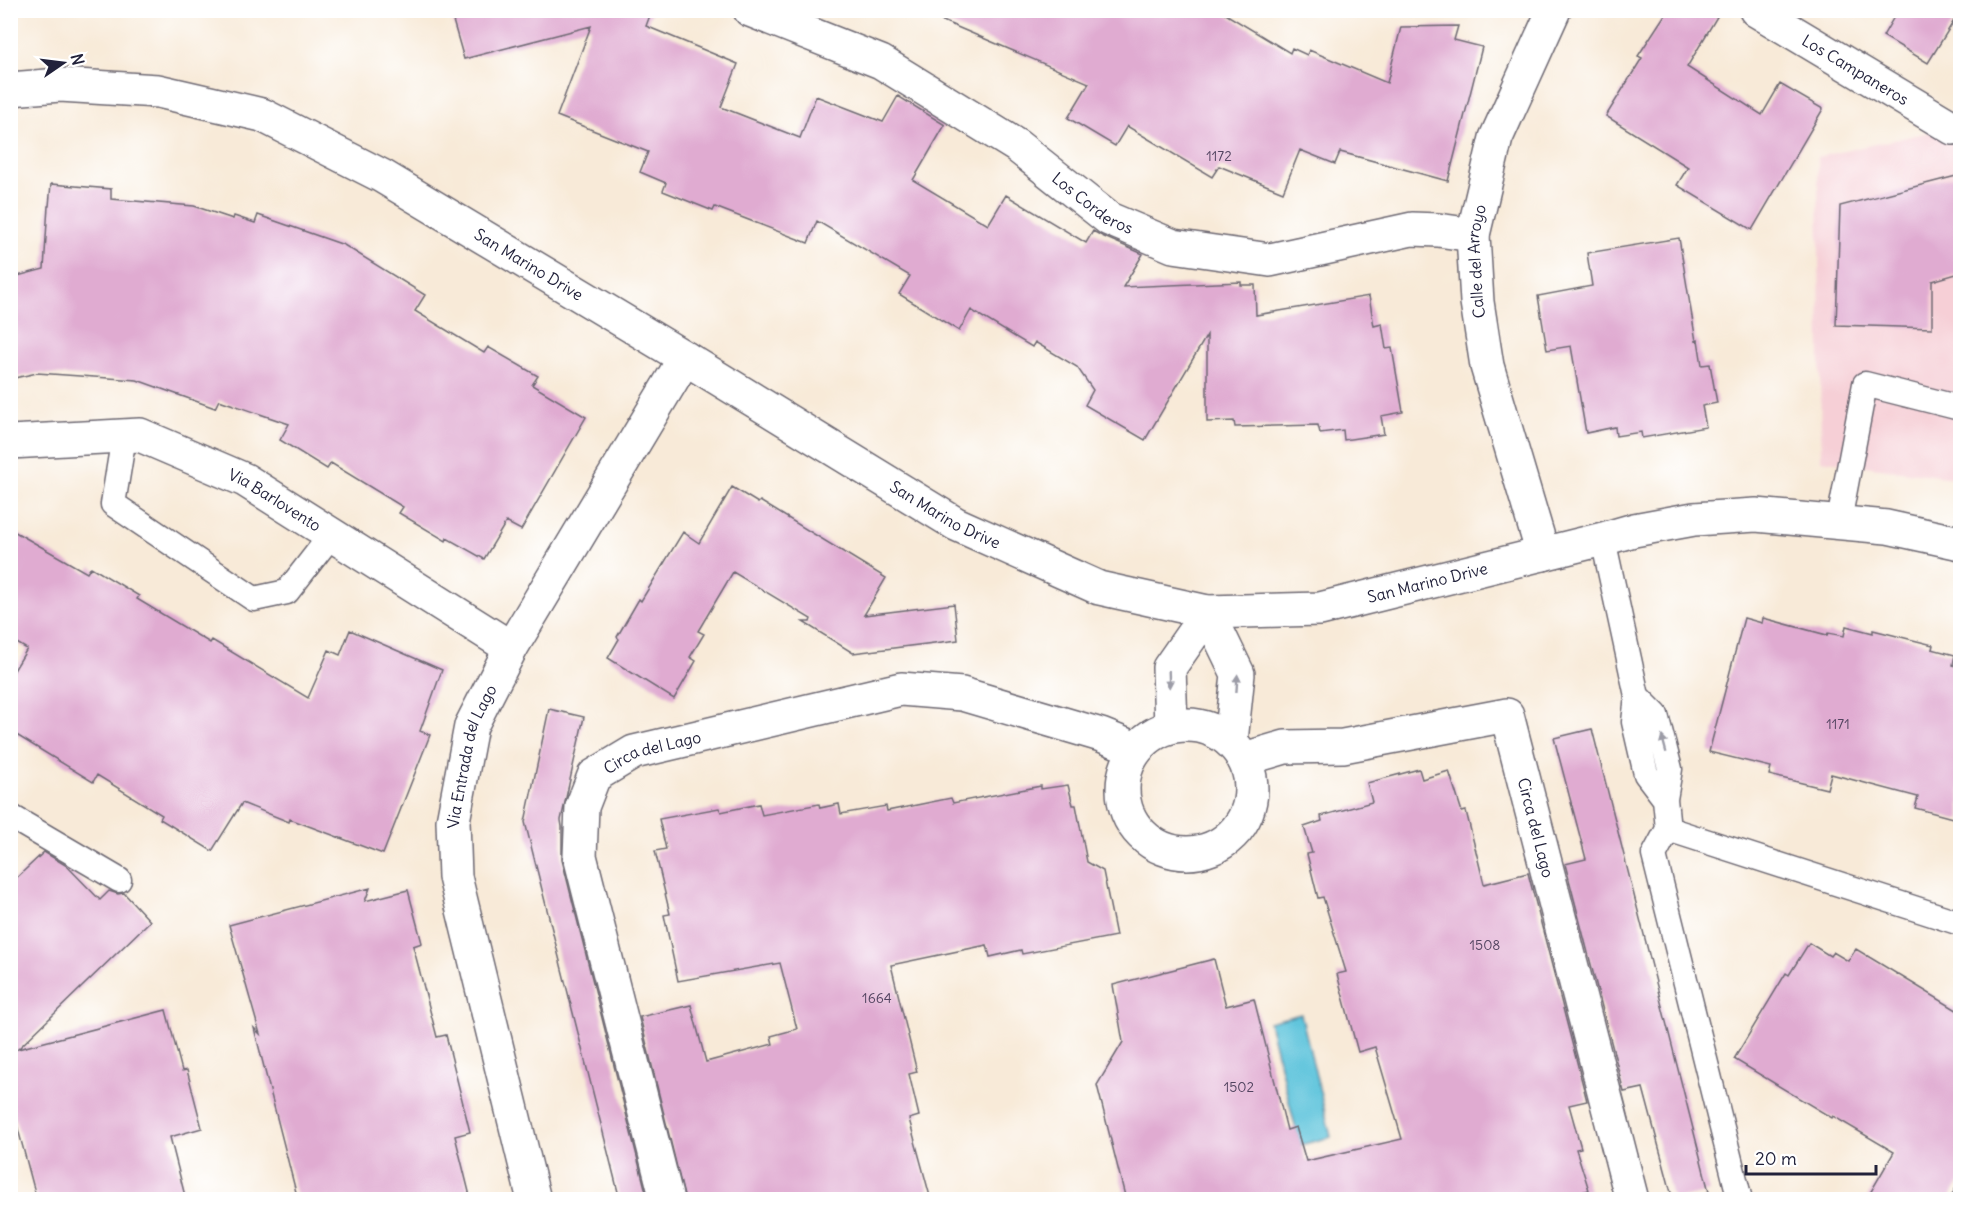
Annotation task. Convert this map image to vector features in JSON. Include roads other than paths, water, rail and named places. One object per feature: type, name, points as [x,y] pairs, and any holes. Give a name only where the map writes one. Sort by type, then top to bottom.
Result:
[{"type":"street","name":"Los Corderos","points":[[750,10],[881,62],[1017,146],[1109,219],[1173,246],[1270,260],[1412,229],[1473,235]]},
{"type":"street","name":"Calle del Arroyo","points":[[1543,554],[1487,366],[1477,302],[1473,235],[1496,138],[1554,10]]},
{"type":"street","name":"Los Campaneros","points":[[1756,10],[1953,128]]},
{"type":"street","name":"San Marino Drive","points":[[10,89],[60,85],[158,91],[262,115],[382,176],[956,524],[1099,588],[1208,612],[1320,609],[1634,530],[1694,519],[1756,515],[1887,527],[1960,543]]},
{"type":"street","name":"Via Entrada del Lago","points":[[534,1200],[456,877],[453,821],[471,726],[511,648],[685,358]]},
{"type":"street","name":"Via Barlovento","points":[[10,442],[141,435],[244,480],[511,648]]},
{"type":"street","points":[[1171,726],[1169,668],[1208,612],[1238,674],[1238,750],[1251,780],[1250,801],[1243,822],[1229,838],[1211,850],[1190,854],[1168,851],[1149,842],[1135,827],[1125,808],[1122,788],[1126,767],[1136,749],[1151,735],[1171,726],[1192,724],[1213,730],[1238,750]]},
{"type":"street","name":"Circa del Lago","points":[[667,1200],[580,856],[582,807],[594,776],[634,752],[901,689],[962,694],[1101,735],[1136,749]]},
{"type":"street","name":"Circa del Lago","points":[[1238,750],[1343,746],[1507,715],[1632,1200]]},
{"type":"lane","points":[[1839,521],[1865,384],[1960,408]]},
{"type":"lane","points":[[124,436],[113,504],[254,599],[286,592],[332,534]]},
{"type":"lane","points":[[1603,539],[1637,696],[1634,722],[1646,774],[1665,799],[1668,829],[1654,855],[1740,1200]]},
{"type":"lane","points":[[10,816],[119,880]]},
{"type":"lane","points":[[1668,829],[1960,923]]},
{"type":"water","points":[[1301,1014],[1331,1137],[1300,1145],[1269,1022]]}]
